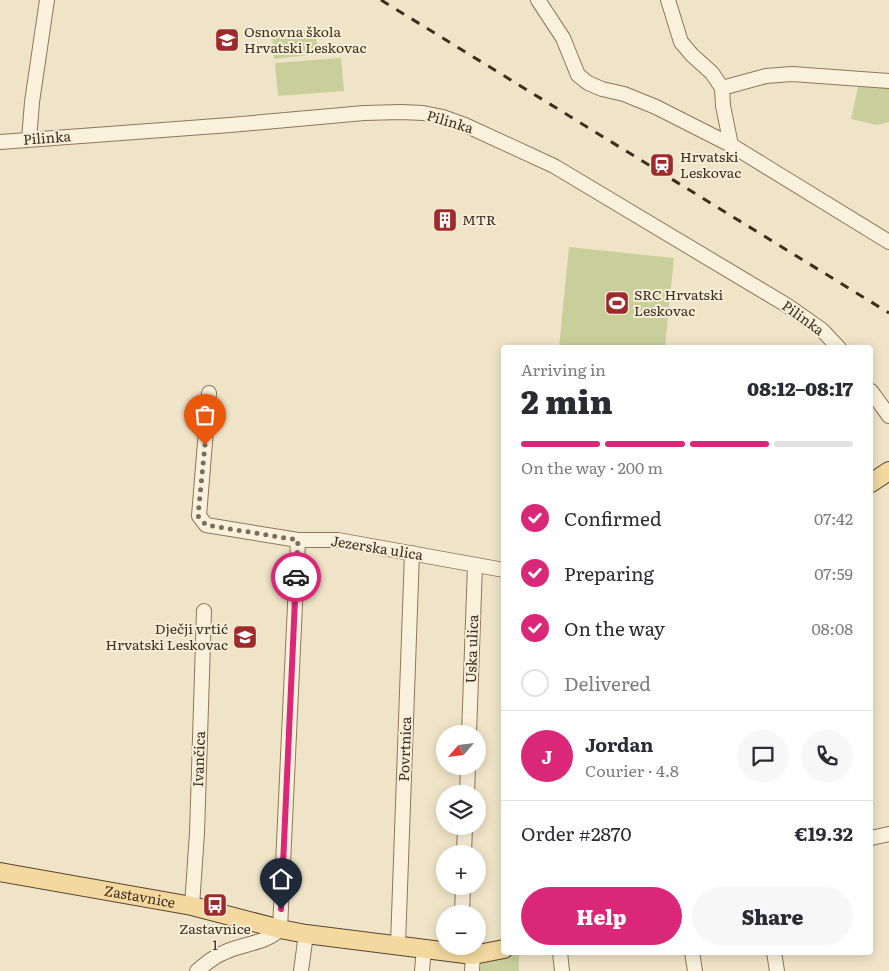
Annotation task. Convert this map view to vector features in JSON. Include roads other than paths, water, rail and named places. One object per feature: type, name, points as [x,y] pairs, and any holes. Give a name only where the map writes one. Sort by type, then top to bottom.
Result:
[{"type":"main road","points":[[873,482],[889,471]]},
{"type":"main road","name":"Zastavnice","points":[[0,872],[192,906],[306,934],[398,944],[467,956],[501,950]]},
{"type":"street","points":[[29,140],[32,102],[47,0]]},
{"type":"street","points":[[538,0],[563,38],[578,74],[588,83],[656,106],[731,145],[889,242]]},
{"type":"street","points":[[668,0],[681,42],[712,73],[722,88],[723,106],[731,145]]},
{"type":"street","points":[[722,88],[766,76],[792,74],[889,81]]},
{"type":"street","name":"Pilinka","points":[[0,142],[221,126],[364,113],[423,113],[443,117],[465,125],[554,166],[788,306],[822,330],[837,345]]},
{"type":"street","name":"Jezerska ulica","points":[[209,393],[198,516],[206,525],[298,540],[338,540],[501,569]]},
{"type":"street","points":[[873,394],[889,416]]},
{"type":"street","points":[[197,971],[223,952],[267,939],[280,929],[298,540]]},
{"type":"street","name":"Povrtnica","points":[[398,944],[412,553]]},
{"type":"street","name":"Uska ulica","points":[[469,725],[475,565]]},
{"type":"street","name":"Ivančica","points":[[192,906],[197,833],[204,611]]},
{"type":"street","points":[[873,838],[889,834]]},
{"type":"street","points":[[300,971],[306,934]]},
{"type":"street","points":[[422,971],[424,948]]},
{"type":"street","points":[[560,955],[562,971]]},
{"type":"street","points":[[692,955],[695,971]]},
{"type":"street","points":[[774,955],[777,971]]},
{"type":"railway","points":[[381,0],[889,313]]},
{"type":"place","name":"Osnovna škola Hrvatski Leskovac","points":[[227,40]]},
{"type":"place","name":"Hrvatski Leskovac","points":[[662,165]]},
{"type":"place","name":"MTR","points":[[445,220]]},
{"type":"place","name":"SRC Hrvatski Leskovac","points":[[617,303]]},
{"type":"place","name":"Dječji vrtić Hrvatski Leskovac","points":[[245,637]]},
{"type":"place","name":"Zastavnice 1","points":[[215,905]]}]
